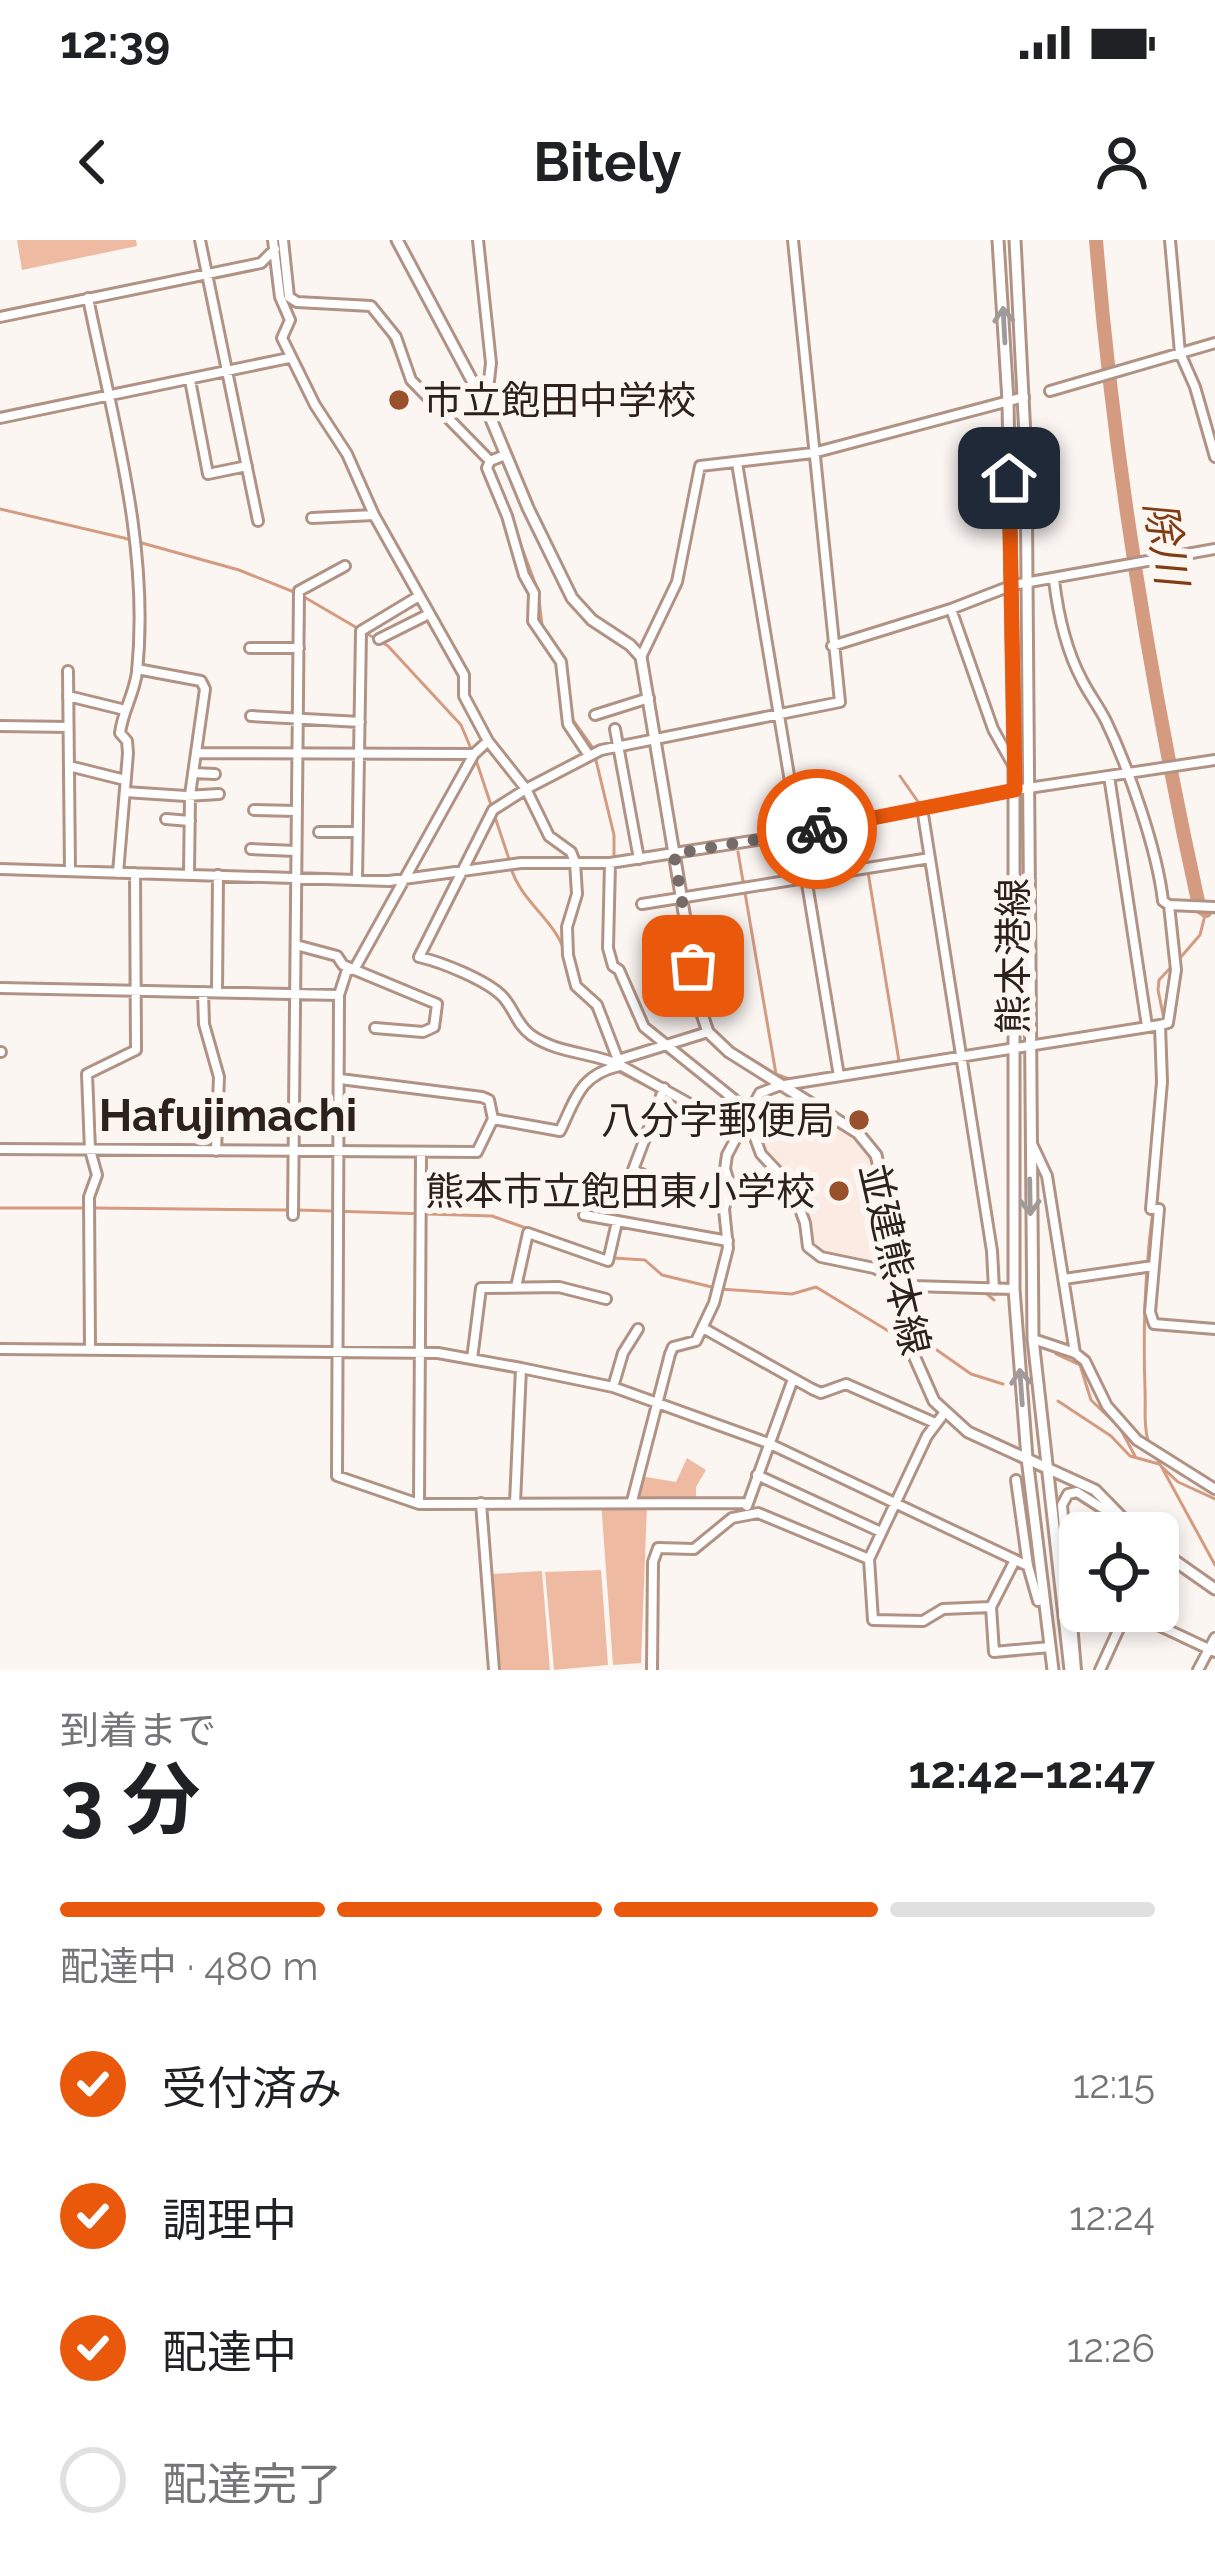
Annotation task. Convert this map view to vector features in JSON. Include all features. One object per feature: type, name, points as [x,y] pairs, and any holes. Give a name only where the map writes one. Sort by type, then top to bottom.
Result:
[{"type":"main road","points":[[398,240],[486,406],[572,598],[592,620],[641,657],[688,941],[708,1032]]},
{"type":"main road","name":"熊本港線","points":[[998,240],[1007,401],[1015,790],[1015,1289],[1027,1458],[1053,1670]]},
{"type":"main road","name":"熊本港線","points":[[1015,240],[1024,397],[1033,1339],[1045,1469],[1073,1670]]},
{"type":"main road","name":"並建熊本線","points":[[708,1032],[729,1052],[858,1133],[876,1155],[912,1342],[926,1385],[945,1412],[968,1432],[1079,1480],[1117,1512]]},
{"type":"main road","points":[[1179,1564],[1215,1589]]},
{"type":"street","points":[[200,240],[258,521]]},
{"type":"street","points":[[478,240],[491,363],[486,406]]},
{"type":"street","points":[[748,1120],[717,1119],[619,1063],[559,1050],[522,1027],[502,995],[468,978],[454,965],[419,957],[493,810],[526,789],[588,754],[840,702],[793,240]]},
{"type":"street","points":[[1170,240],[1180,353],[1215,457]]},
{"type":"street","points":[[0,316],[261,263],[277,243]]},
{"type":"street","points":[[277,243],[280,297],[290,320],[282,338],[290,358],[464,675],[464,696],[488,741],[526,789],[549,836],[571,852],[578,894],[566,927],[568,955],[576,986],[597,1005],[619,1063]]},
{"type":"street","points":[[277,243],[289,297],[297,302],[376,310],[395,337],[411,380],[490,460]]},
{"type":"street","points":[[88,298],[135,532],[137,669],[120,733],[128,746],[118,872]]},
{"type":"street","points":[[1050,391],[1215,343]]},
{"type":"street","points":[[0,418],[290,358]]},
{"type":"street","points":[[190,380],[208,474],[247,466]]},
{"type":"street","points":[[641,657],[677,583],[700,466],[813,453],[1024,397]]},
{"type":"street","points":[[506,455],[490,460],[487,467],[534,593],[533,621],[562,662],[565,714],[588,754]]},
{"type":"street","points":[[737,463],[839,1076]]},
{"type":"street","points":[[312,518],[374,515]]},
{"type":"street","points":[[832,646],[1010,586],[1215,549]]},
{"type":"street","points":[[292,1215],[299,591],[345,566]]},
{"type":"street","points":[[1054,580],[1059,618],[1080,678],[1105,718],[1156,858],[1163,902],[1215,907]]},
{"type":"street","points":[[357,880],[361,631],[418,596]]},
{"type":"street","points":[[951,609],[993,729],[1014,766]]},
{"type":"street","points":[[379,639],[429,614]]},
{"type":"street","points":[[250,648],[299,648]]},
{"type":"street","points":[[137,669],[203,683],[190,795],[189,874]]},
{"type":"street","points":[[68,670],[70,872]]},
{"type":"street","points":[[68,697],[125,710]]},
{"type":"street","points":[[595,715],[649,698]]},
{"type":"street","points":[[251,716],[360,722]]},
{"type":"street","points":[[0,726],[68,727]]},
{"type":"street","points":[[616,729],[639,859]]},
{"type":"street","points":[[488,741],[474,754],[355,968],[347,970],[339,995],[337,1476],[418,1504],[632,1501],[746,1508],[869,1559]]},
{"type":"street","points":[[196,753],[474,754]]},
{"type":"street","points":[[0,869],[406,880],[521,863],[610,862],[1015,790],[1215,760]]},
{"type":"street","points":[[69,766],[125,780]]},
{"type":"street","points":[[193,773],[215,774]]},
{"type":"street","points":[[1109,776],[1147,1026]]},
{"type":"street","points":[[124,792],[219,794]]},
{"type":"street","points":[[922,808],[994,1288]]},
{"type":"street","points":[[254,811],[296,812]]},
{"type":"street","points":[[166,819],[190,821]]},
{"type":"street","points":[[319,832],[357,832]]},
{"type":"street","points":[[251,849],[296,850]]},
{"type":"street","points":[[642,904],[930,858]]},
{"type":"street","points":[[610,862],[608,948],[644,1028],[748,1120],[760,1154],[792,1187],[808,1247],[821,1257],[874,1268],[902,1283],[1015,1289]]},
{"type":"street","points":[[90,1349],[89,1197],[97,1175],[90,1150],[88,1074],[136,1050],[135,873]]},
{"type":"street","points":[[217,992],[218,875]]},
{"type":"street","points":[[632,1501],[674,1347],[696,1341],[714,1304],[728,1241],[724,1209],[730,1185],[727,1155],[761,1092],[1168,1023],[1176,970],[1169,905]]},
{"type":"street","points":[[688,941],[736,934]]},
{"type":"street","points":[[296,945],[337,956],[343,965],[437,1004],[434,1027],[423,1032],[375,1028]]},
{"type":"street","points":[[0,988],[339,995]]},
{"type":"street","points":[[203,992],[204,1024],[219,1077],[215,1151]]},
{"type":"street","points":[[1160,1025],[1162,1082],[1150,1209],[1159,1209],[1150,1312],[1154,1324],[1215,1329]]},
{"type":"street","points":[[493,1119],[560,1131],[596,1071],[708,1032]]},
{"type":"street","points":[[0,1149],[477,1152],[493,1119],[489,1100],[482,1097],[340,1079]]},
{"type":"street","points":[[664,1088],[633,1170],[677,1190],[688,1202]]},
{"type":"street","points":[[1030,1140],[1046,1176],[1075,1353]]},
{"type":"street","points":[[418,1504],[421,1153]]},
{"type":"street","points":[[584,1215],[728,1241]]},
{"type":"street","points":[[516,1287],[528,1233],[608,1261],[617,1222]]},
{"type":"street","points":[[1064,1279],[1153,1266]]},
{"type":"street","points":[[472,1359],[479,1291],[486,1286],[559,1287],[606,1299]]},
{"type":"street","points":[[613,1388],[623,1353],[638,1328]]},
{"type":"street","points":[[703,1328],[821,1393],[847,1384],[934,1423]]},
{"type":"street","points":[[1033,1339],[1085,1361],[1107,1406],[1137,1440],[1215,1489]]},
{"type":"street","points":[[0,1349],[438,1353],[521,1368],[657,1401],[768,1443],[1028,1566]]},
{"type":"street","points":[[515,1503],[521,1368]]},
{"type":"street","points":[[652,1670],[654,1553],[658,1548],[694,1549],[746,1508],[793,1378]]},
{"type":"street","points":[[945,1412],[934,1423],[869,1559],[873,1620],[923,1622],[943,1609],[991,1606]]},
{"type":"street","points":[[757,1475],[881,1532]]},
{"type":"street","points":[[1016,1480],[1038,1601]]},
{"type":"street","points":[[1066,1512],[1064,1499],[1077,1492],[1102,1508],[1113,1508]]},
{"type":"street","points":[[482,1503],[494,1670]]},
{"type":"street","points":[[1015,1560],[991,1606],[994,1652],[1050,1648]]},
{"type":"street","points":[[1073,1670],[1074,1632]]},
{"type":"street","points":[[1100,1670],[1118,1632]]},
{"type":"street","points":[[1173,1632],[1212,1650]]},
{"type":"street","points":[[1198,1670],[1215,1638]]},
{"type":"shaded area","points":[[17,240],[136,240],[137,246],[22,270]]},
{"type":"shaded area","name":"熊本市立飽田東小学校","points":[[806,1104],[840,1125],[870,1153],[878,1172],[896,1271],[828,1257],[811,1247],[809,1223],[799,1197],[763,1151],[751,1118],[768,1134],[789,1126],[785,1113]]},
{"type":"shaded area","points":[[687,1458],[706,1470],[696,1487],[696,1499],[635,1499],[640,1476],[676,1482]]},
{"type":"shaded area","points":[[601,1502],[647,1506],[641,1663],[613,1665]]},
{"type":"shaded area","points":[[601,1570],[608,1665],[554,1670],[545,1572]]},
{"type":"shaded area","points":[[542,1571],[550,1670],[498,1670],[491,1574]]},
{"type":"waterway","name":"除川","points":[[1096,240],[1136,575],[1199,906],[1206,911]]},
{"type":"waterway","points":[[281,260],[285,294],[300,306]]},
{"type":"waterway","points":[[385,328],[410,384]]},
{"type":"waterway","points":[[489,463],[501,493]]},
{"type":"waterway","points":[[0,509],[239,570],[299,594],[388,646],[461,725],[472,751]]},
{"type":"waterway","points":[[511,519],[538,591],[542,625],[565,658],[571,717],[593,748],[614,835],[614,858]]},
{"type":"waterway","points":[[476,760],[509,859]]},
{"type":"waterway","points":[[900,776],[921,806]]},
{"type":"waterway","points":[[738,852],[776,1074],[794,1081]]},
{"type":"waterway","points":[[809,872],[924,854]]},
{"type":"waterway","points":[[612,918],[615,867]]},
{"type":"waterway","points":[[511,868],[564,950]]},
{"type":"waterway","points":[[868,872],[899,1061]]},
{"type":"waterway","points":[[787,876],[800,874]]},
{"type":"waterway","points":[[1180,958],[1200,935],[1206,911],[1215,913]]},
{"type":"waterway","points":[[612,945],[617,965]]},
{"type":"waterway","points":[[1166,1081],[1165,1024],[1158,990],[1159,980],[1173,965]]},
{"type":"waterway","points":[[583,996],[598,1017]]},
{"type":"waterway","points":[[641,1029],[655,1043]]},
{"type":"waterway","points":[[963,1045],[968,1077]]},
{"type":"waterway","points":[[662,1049],[694,1072]]},
{"type":"waterway","points":[[886,1065],[930,1058]]},
{"type":"waterway","points":[[617,1071],[715,1121]]},
{"type":"waterway","points":[[987,1194],[994,1239]]},
{"type":"waterway","points":[[0,1208],[85,1208]]},
{"type":"waterway","points":[[94,1208],[289,1210]]},
{"type":"waterway","points":[[298,1210],[492,1216],[593,1252]]},
{"type":"waterway","points":[[1149,1445],[1145,1322],[1153,1210]]},
{"type":"waterway","points":[[614,1258],[645,1260],[662,1275],[720,1289],[792,1294],[816,1287],[895,1335],[934,1348],[971,1374],[1003,1384]]},
{"type":"waterway","points":[[826,1262],[846,1266]]},
{"type":"waterway","points":[[889,1278],[918,1290]]},
{"type":"waterway","points":[[986,1293],[994,1300]]},
{"type":"waterway","points":[[1056,1354],[1080,1365],[1091,1400],[1120,1428],[1135,1456]]},
{"type":"waterway","points":[[1058,1401],[1111,1436],[1130,1456],[1159,1464],[1178,1482],[1215,1499]]},
{"type":"waterway","points":[[775,1441],[928,1515]]},
{"type":"waterway","points":[[1154,1453],[1215,1565]]},
{"type":"waterway","points":[[991,1545],[1018,1555]]},
{"type":"waterway","points":[[1179,1631],[1215,1647]]},
{"type":"way so far","points":[[693,966],[674,854],[817,829]]},
{"type":"place","name":"市立飽田中学校","points":[[399,400]]},
{"type":"place","name":"八分字郵便局","points":[[859,1120]]},
{"type":"place","name":"熊本市立飽田東小学校","points":[[839,1191]]},
{"type":"district","name":"Hafujimachi","points":[[228,1115]]},
{"type":"route","points":[[817,829],[1015,790],[1009,478]]}]
